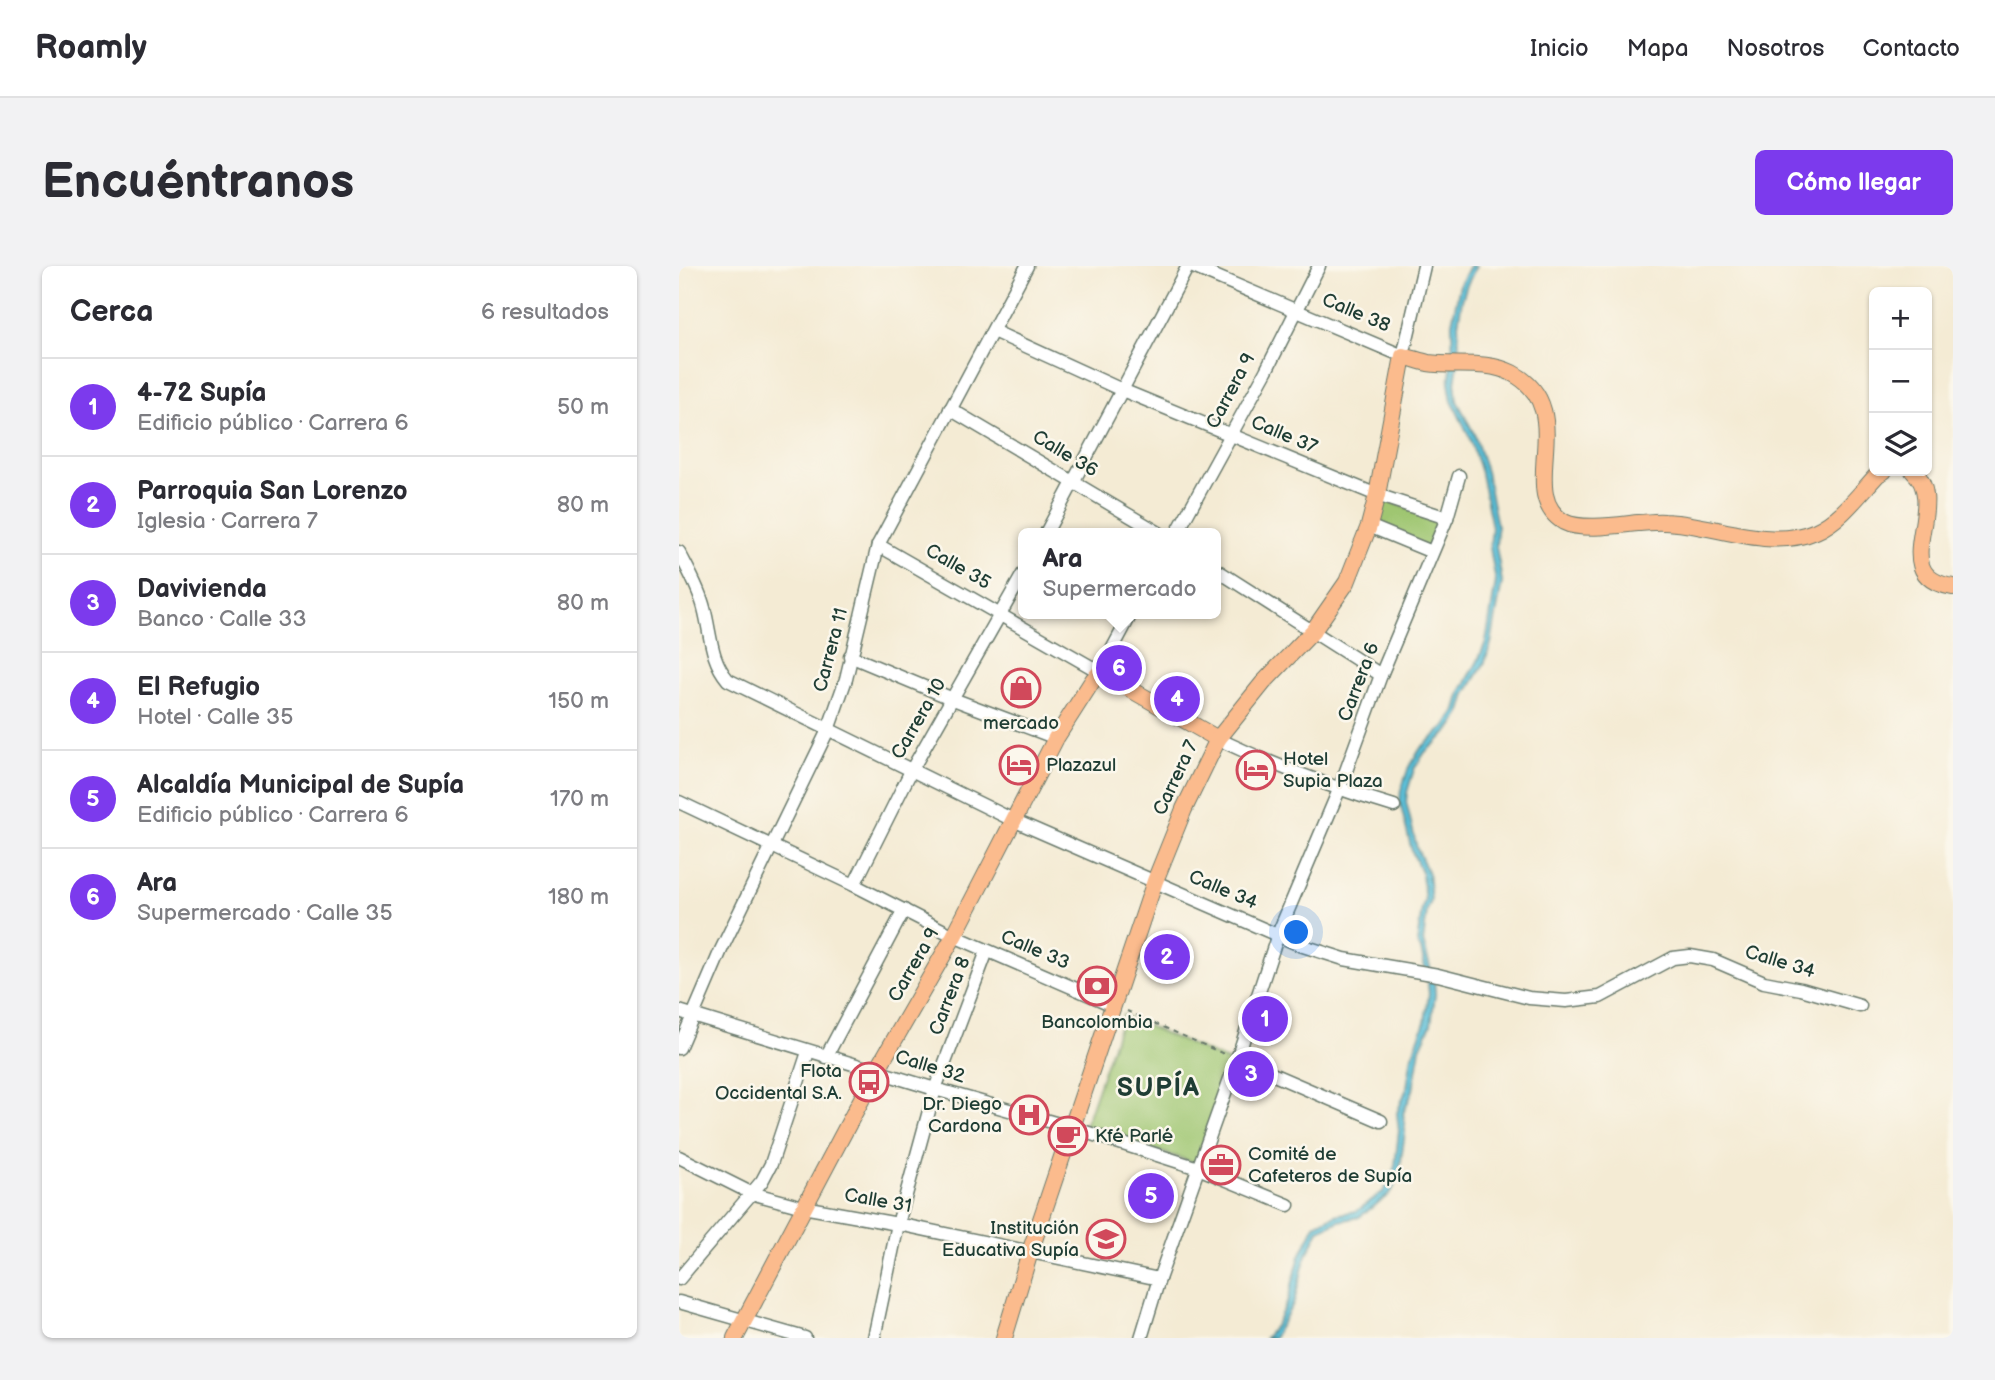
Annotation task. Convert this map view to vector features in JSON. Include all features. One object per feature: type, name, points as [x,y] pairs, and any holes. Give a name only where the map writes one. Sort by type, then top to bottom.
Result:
[{"type":"main road","name":"Calle 38","points":[[1403,355],[1428,363],[1471,363],[1510,372],[1525,382],[1537,396],[1546,428],[1543,494],[1550,511],[1566,523],[1587,527],[1665,522],[1768,538],[1793,538],[1816,531],[1834,521],[1876,476]]},
{"type":"main road","name":"Carrera 7","points":[[1004,1338],[1030,1252],[1155,881],[1184,809],[1218,738],[1263,683],[1313,631],[1347,582],[1369,526],[1377,495],[1403,355]]},
{"type":"main road","points":[[1919,476],[1923,480],[1927,495],[1919,554],[1924,572],[1939,585],[1953,587]]},
{"type":"main road","name":"Carrera 9","points":[[735,1338],[877,1070],[954,936],[1056,738],[1100,672]]},
{"type":"main road","name":"Calle 35","points":[[1100,672],[1218,738]]},
{"type":"street","name":"Carrera 11","points":[[679,1048],[685,1013],[828,730],[846,679],[878,545],[1027,266]]},
{"type":"street","name":"Calle 38","points":[[1189,266],[1403,355]]},
{"type":"street","points":[[1049,528],[1189,266]]},
{"type":"street","name":"Carrera 9","points":[[1180,528],[1232,435],[1319,266]]},
{"type":"street","name":"Carrera 7","points":[[1403,355],[1424,266]]},
{"type":"street","name":"Calle 37","points":[[993,331],[1122,390],[1377,495],[1447,518]]},
{"type":"street","name":"Calle 36","points":[[950,409],[1151,528]]},
{"type":"street","name":"Carrera 6","points":[[1141,1338],[1278,934],[1339,790],[1381,675],[1447,518],[1459,476]]},
{"type":"street","points":[[1369,526],[1432,552]]},
{"type":"street","name":"Calle 35","points":[[878,545],[1100,672]]},
{"type":"street","name":"Calle 34","points":[[679,552],[704,606],[713,656],[728,680],[1013,820],[1300,944],[1344,958],[1438,975],[1529,998],[1575,1000],[1599,996],[1673,958],[1690,956],[1713,960],[1764,982],[1801,989],[1860,1006]]},
{"type":"street","points":[[1221,573],[1381,675]]},
{"type":"street","name":"Carrera 10","points":[[855,885],[911,771],[1018,583]]},
{"type":"street","name":"Carrera 9","points":[[1100,672],[1128,619]]},
{"type":"street","points":[[850,656],[1056,738]]},
{"type":"street","name":"Calle 35","points":[[1218,738],[1279,767],[1339,790],[1394,806]]},
{"type":"street","name":"Calle 33","points":[[679,802],[855,885],[954,936],[1113,1005]]},
{"type":"street","points":[[827,1057],[904,910]]},
{"type":"street","name":"Carrera 8","points":[[874,1338],[898,1224],[935,1089],[987,951]]},
{"type":"street","name":"Calle 32","points":[[685,1013],[809,1052],[1073,1128],[1198,1168],[1288,1205]]},
{"type":"street","points":[[679,1279],[762,1181],[771,1164],[809,1052]]},
{"type":"street","points":[[1237,1059],[1381,1121]]},
{"type":"street","name":"Calle 31","points":[[679,1157],[751,1194],[803,1207],[898,1224],[1159,1279]]},
{"type":"street","points":[[679,1302],[805,1338]]},
{"type":"path","points":[[1113,1005],[1237,1059]]},
{"type":"green space","points":[[1379,498],[1438,518],[1428,548],[1373,525]]},
{"type":"green space","points":[[1123,1015],[1232,1063],[1196,1163],[1084,1128]]},
{"type":"water","points":[[1470,266],[1476,266],[1462,300],[1455,382],[1457,401],[1474,434],[1486,472],[1497,526],[1496,547],[1502,582],[1491,643],[1484,664],[1466,694],[1460,715],[1449,731],[1425,752],[1414,769],[1407,792],[1406,802],[1417,849],[1428,873],[1431,901],[1427,910],[1423,942],[1434,981],[1431,1024],[1420,1048],[1413,1090],[1403,1113],[1405,1131],[1394,1187],[1387,1196],[1359,1217],[1339,1221],[1319,1230],[1305,1258],[1294,1302],[1273,1338],[1265,1338],[1276,1325],[1288,1300],[1300,1256],[1315,1225],[1336,1215],[1357,1211],[1383,1192],[1388,1185],[1395,1166],[1399,1131],[1397,1113],[1407,1088],[1412,1056],[1425,1022],[1428,982],[1421,949],[1417,943],[1425,900],[1422,874],[1412,851],[1400,802],[1401,791],[1409,767],[1421,748],[1445,727],[1455,713],[1461,692],[1486,642],[1496,582],[1490,547],[1492,527],[1481,473],[1469,436],[1452,401],[1449,382],[1453,358],[1452,323],[1460,285]]},
{"type":"place","name":"Ara","points":[[1119,668]]},
{"type":"place","name":"mercado","points":[[1021,688]]},
{"type":"place","name":"El Refugio","points":[[1177,699]]},
{"type":"place","name":"Plazazul","points":[[1019,765]]},
{"type":"place","name":"Hotel Supia Plaza","points":[[1256,770]]},
{"type":"place","name":"Parroquia San Lorenzo","points":[[1167,957]]},
{"type":"place","name":"Bancolombia","points":[[1097,986]]},
{"type":"place","name":"4-72 Supía","points":[[1265,1019]]},
{"type":"place","name":"Davivienda","points":[[1251,1074]]},
{"type":"place","name":"Flota Occidental S.A.","points":[[869,1082]]},
{"type":"place","name":"Dr. Diego Cardona","points":[[1029,1115]]},
{"type":"place","name":"Kfé Parlé","points":[[1068,1136]]},
{"type":"place","name":"Comité de Cafeteros de Supía","points":[[1221,1165]]},
{"type":"place","name":"Alcaldía Municipal de Supía","points":[[1151,1196]]},
{"type":"place","name":"Institución Educativa Supía","points":[[1106,1239]]},
{"type":"district","name":"SUPÍA","points":[[1159,1088]]}]
